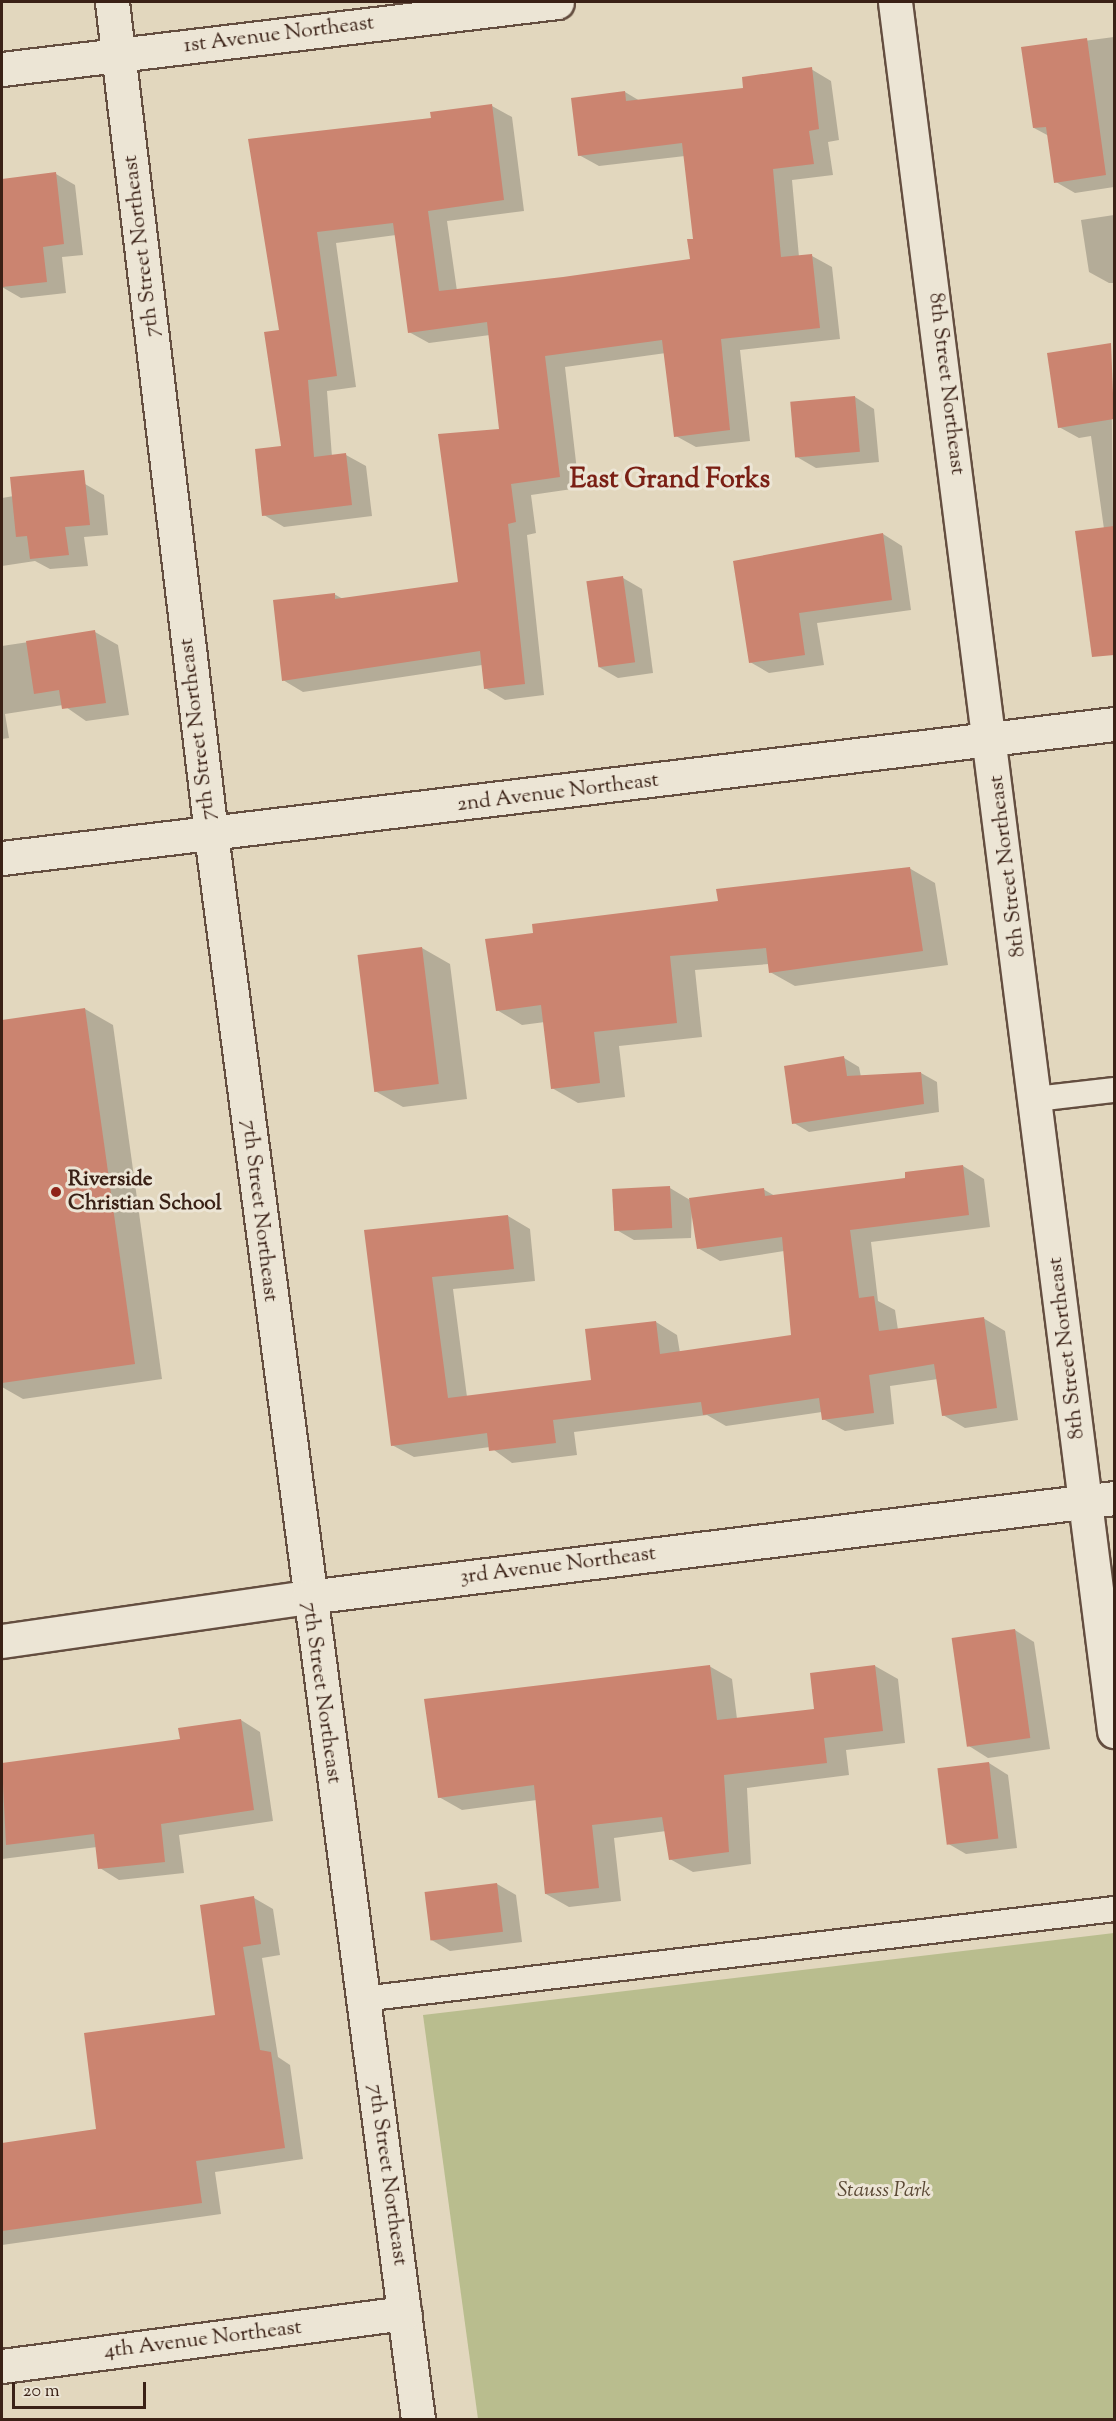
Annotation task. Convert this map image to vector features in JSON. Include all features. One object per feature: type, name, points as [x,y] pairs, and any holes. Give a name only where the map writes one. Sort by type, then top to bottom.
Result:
[{"type":"street","name":"7th Street Northeast","points":[[112,2],[211,834],[308,1597],[418,2420]]},
{"type":"street","name":"1st Avenue Northeast","points":[[2,69],[557,2]]},
{"type":"street","name":"8th Street Northeast","points":[[895,2],[993,741],[1036,1099],[1100,1500],[1114,1731]]},
{"type":"street","name":"2nd Avenue Northeast","points":[[2,858],[993,741],[1114,724]]},
{"type":"street","name":"3rd Avenue Northeast","points":[[2,1641],[308,1597],[1100,1500]]},
{"type":"street","name":"4th Avenue Northeast","points":[[2,2366],[405,2313]]},
{"type":"lane","points":[[1036,1099],[1114,1089]]},
{"type":"lane","points":[[363,1999],[1114,1909]]},
{"type":"green space","name":"Stauss Park","points":[[1114,1933],[1114,2419],[478,2419],[423,2015]]},
{"type":"building","points":[[1087,38],[1106,175],[1054,183],[1046,127],[1033,128],[1021,47]]},
{"type":"building","points":[[812,67],[819,129],[809,131],[814,164],[773,169],[781,257],[812,254],[820,328],[721,339],[730,430],[674,437],[662,340],[545,356],[560,477],[511,484],[516,522],[508,524],[525,684],[484,689],[480,651],[282,681],[273,600],[335,593],[335,599],[458,582],[438,434],[499,429],[487,322],[408,333],[393,223],[317,232],[337,376],[308,380],[314,457],[346,453],[352,505],[262,516],[255,449],[281,446],[264,332],[279,330],[248,139],[431,118],[430,112],[492,104],[504,200],[428,211],[439,291],[563,277],[690,259],[687,239],[693,239],[682,143],[578,156],[571,98],[625,91],[626,101],[743,88],[742,77]]},
{"type":"building","points":[[56,172],[64,244],[43,247],[47,282],[2,287],[2,179]]},
{"type":"building","points":[[1111,343],[1114,419],[1058,428],[1047,353]]},
{"type":"building","points":[[855,396],[860,452],[795,457],[790,402]]},
{"type":"building","points":[[84,470],[90,525],[65,527],[69,555],[30,559],[27,536],[16,537],[10,477]]},
{"type":"building","points":[[1114,526],[1114,655],[1092,657],[1075,531]]},
{"type":"building","points":[[883,533],[892,600],[799,613],[805,655],[749,663],[733,561]]},
{"type":"building","points":[[623,576],[635,662],[598,667],[586,581]]},
{"type":"building","points":[[95,630],[106,703],[62,709],[59,690],[34,694],[26,641]]},
{"type":"building","points":[[910,867],[923,951],[769,973],[766,948],[670,956],[677,1023],[594,1032],[600,1083],[551,1089],[541,1005],[496,1011],[485,939],[533,933],[532,924],[718,901],[716,889]]},
{"type":"building","points":[[422,947],[439,1084],[374,1092],[357,955]]},
{"type":"building","name":"Riverside Christian School","points":[[85,1008],[135,1364],[2,1383],[2,1020]]},
{"type":"building","points":[[844,1056],[847,1076],[921,1072],[924,1104],[792,1124],[784,1066]]},
{"type":"building","points":[[963,1165],[969,1215],[850,1230],[859,1298],[874,1296],[879,1331],[984,1317],[997,1408],[942,1416],[934,1364],[869,1375],[874,1413],[822,1420],[819,1398],[703,1415],[701,1402],[553,1420],[556,1443],[489,1451],[487,1433],[391,1446],[364,1230],[508,1215],[514,1269],[432,1277],[448,1398],[591,1380],[585,1329],[656,1321],[660,1354],[791,1335],[782,1237],[697,1249],[689,1198],[764,1188],[765,1196],[905,1178],[905,1172]]},
{"type":"building","points":[[670,1186],[672,1228],[614,1231],[612,1189]]},
{"type":"building","points":[[1015,1629],[1030,1738],[967,1747],[952,1638]]},
{"type":"building","points":[[710,1665],[717,1720],[814,1709],[810,1673],[875,1665],[883,1731],[824,1738],[827,1763],[724,1775],[729,1852],[669,1860],[662,1817],[592,1825],[599,1888],[545,1894],[534,1785],[438,1798],[424,1699]]},
{"type":"building","points":[[241,1719],[254,1810],[161,1824],[165,1862],[98,1869],[94,1834],[6,1845],[2,1763],[180,1739],[178,1728]]},
{"type":"building","points":[[989,1762],[998,1838],[947,1845],[937,1768]]},
{"type":"building","points":[[497,1883],[503,1932],[431,1941],[425,1892]]},
{"type":"building","points":[[254,1896],[261,1944],[243,1947],[260,2050],[271,2052],[285,2148],[196,2161],[202,2203],[2,2231],[2,2143],[96,2129],[84,2033],[215,2015],[200,1905]]},
{"type":"place","name":"Riverside Christian School","points":[[56,1192]]},
{"type":"district","name":"East Grand Forks","points":[[670,481]]}]
